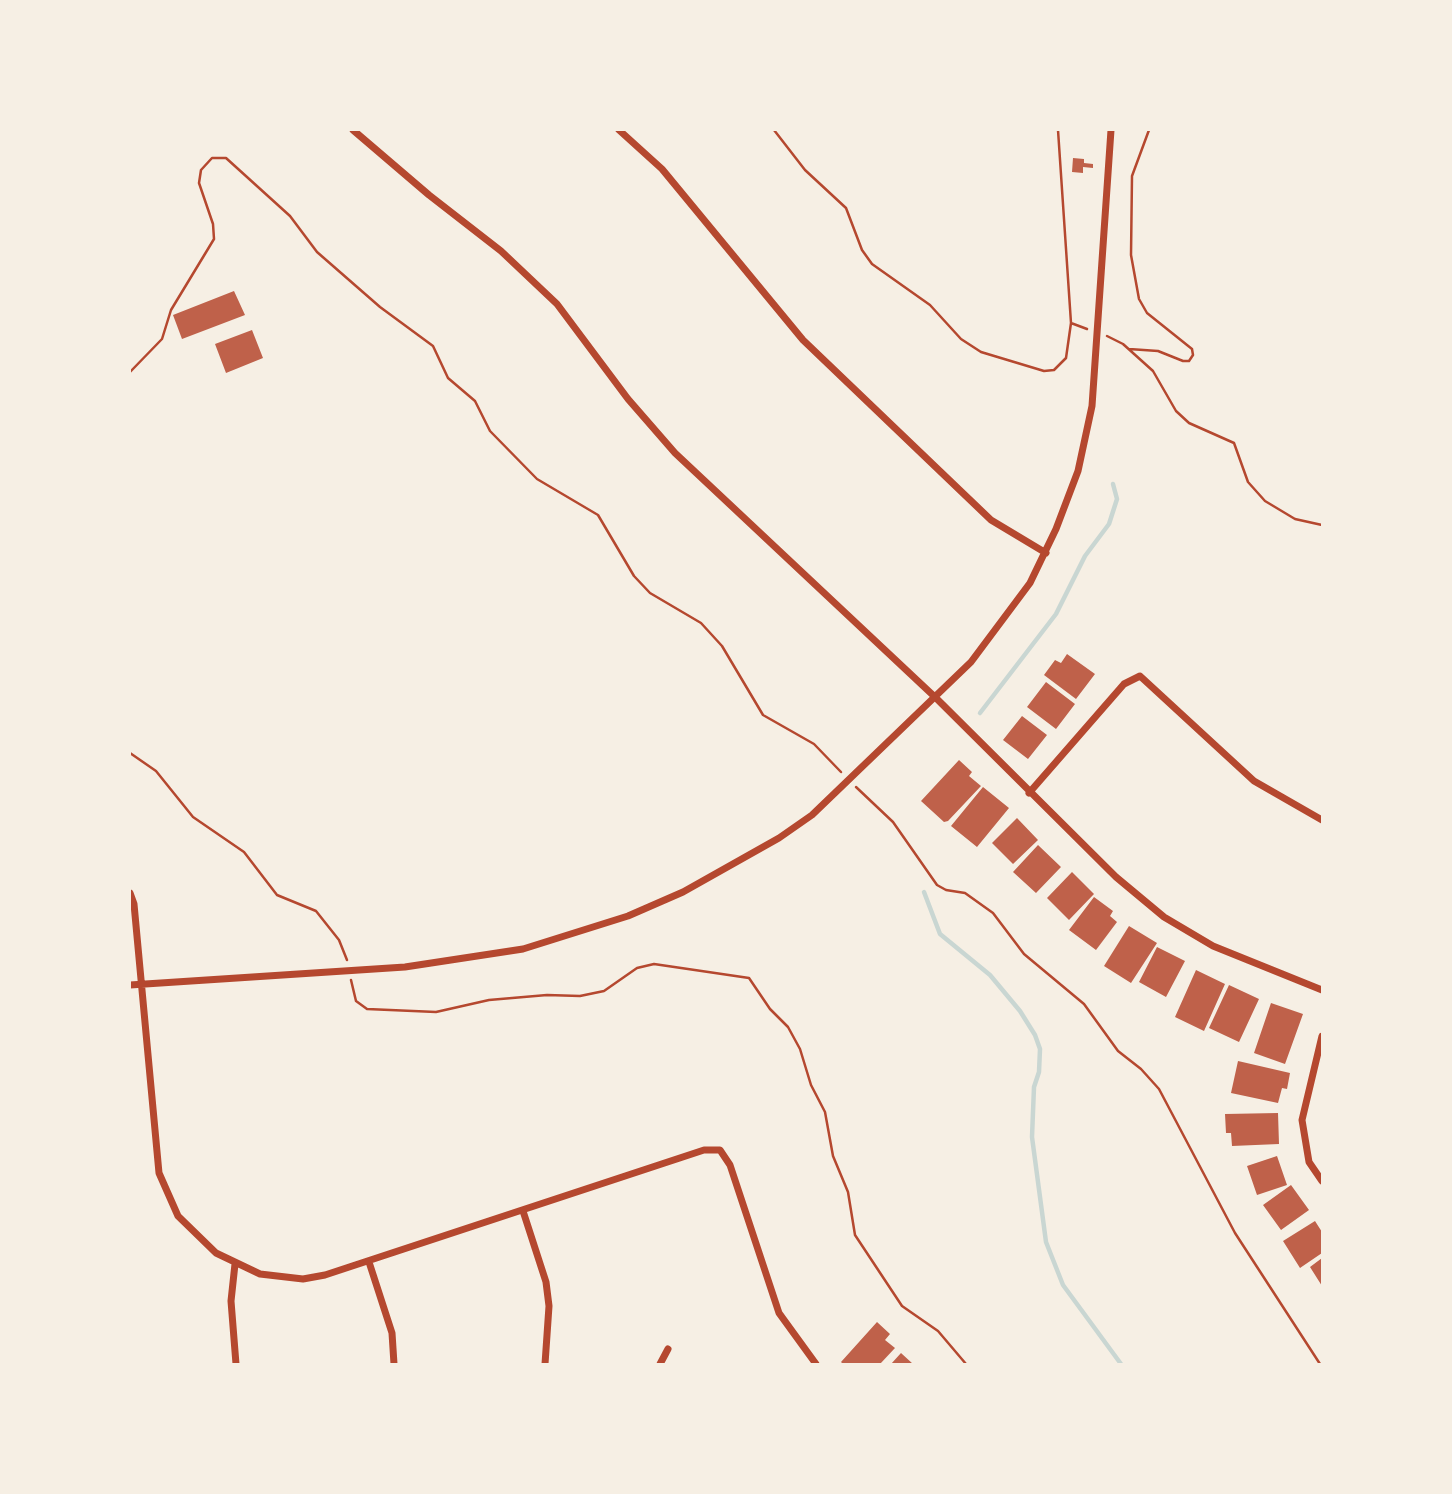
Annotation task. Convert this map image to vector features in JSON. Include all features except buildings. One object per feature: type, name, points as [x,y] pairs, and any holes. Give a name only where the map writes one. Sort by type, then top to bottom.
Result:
[{"type":"street","points":[[353,130],[429,195],[501,251],[557,304],[628,399],[675,453],[936,698],[1115,877],[1164,917],[1213,946],[1322,990]]},
{"type":"street","points":[[619,130],[662,169],[803,340],[991,520],[1046,553]]},
{"type":"street","points":[[130,985],[452,962],[523,949],[628,916],[683,892],[779,838],[812,815],[936,698],[999,629],[1030,583],[1046,553],[1078,471],[1092,407],[1111,130]]},
{"type":"street","points":[[1029,793],[1124,684],[1140,676],[1254,780],[1322,820]]},
{"type":"street","points":[[130,893],[134,904],[142,985],[155,1149],[166,1194],[178,1216],[195,1236],[235,1264],[260,1274],[303,1279],[344,1271],[704,1150],[720,1150],[730,1165],[779,1313],[816,1364]]},
{"type":"street","points":[[1322,1036],[1302,1120],[1309,1162],[1322,1181]]},
{"type":"street","points":[[523,1211],[546,1282],[549,1306],[545,1364]]},
{"type":"street","points":[[369,1262],[392,1333],[394,1364]]},
{"type":"street","points":[[235,1264],[231,1301],[236,1364]]},
{"type":"street","points":[[660,1364],[668,1349]]},
{"type":"path","points":[[774,130],[805,170],[846,208],[862,250],[872,264],[930,305],[961,339],[981,352],[1044,371],[1054,370],[1066,358],[1071,323],[1058,130]]},
{"type":"path","points":[[1149,130],[1132,176],[1131,254],[1139,299],[1147,313],[1192,349],[1193,355],[1189,361],[1183,361],[1158,351],[1129,349],[1160,379],[1169,402],[1189,423],[1234,443],[1248,482],[1265,502],[1295,519],[1322,525]]},
{"type":"path","points":[[130,372],[162,339],[171,310],[214,239],[214,224],[199,183],[201,170],[212,158],[226,158],[290,216],[317,252],[380,307],[433,346],[448,378],[475,401],[490,431],[537,479],[598,515],[634,576],[650,593],[701,623],[722,646],[763,715],[814,744],[893,822],[937,885],[946,890],[965,893],[993,913],[1024,954],[1084,1004],[1118,1051],[1141,1069],[1159,1089],[1235,1233],[1320,1364]]},
{"type":"path","points":[[130,753],[156,771],[192,817],[244,852],[277,895],[316,911],[339,940],[359,1006],[367,1009],[436,1012],[489,1000],[592,993],[604,991],[637,968],[654,964],[749,978],[770,1009],[788,1027],[800,1049],[811,1085],[825,1112],[833,1156],[848,1192],[855,1235],[902,1306],[938,1331],[965,1364]]},
{"type":"waterway","points":[[980,713],[1056,614],[1085,556],[1109,524],[1117,499],[1113,484]]},
{"type":"waterway","points":[[924,892],[940,934],[990,975],[1020,1011],[1035,1035],[1040,1049],[1039,1072],[1034,1087],[1032,1137],[1046,1242],[1063,1285],[1121,1364]]}]
